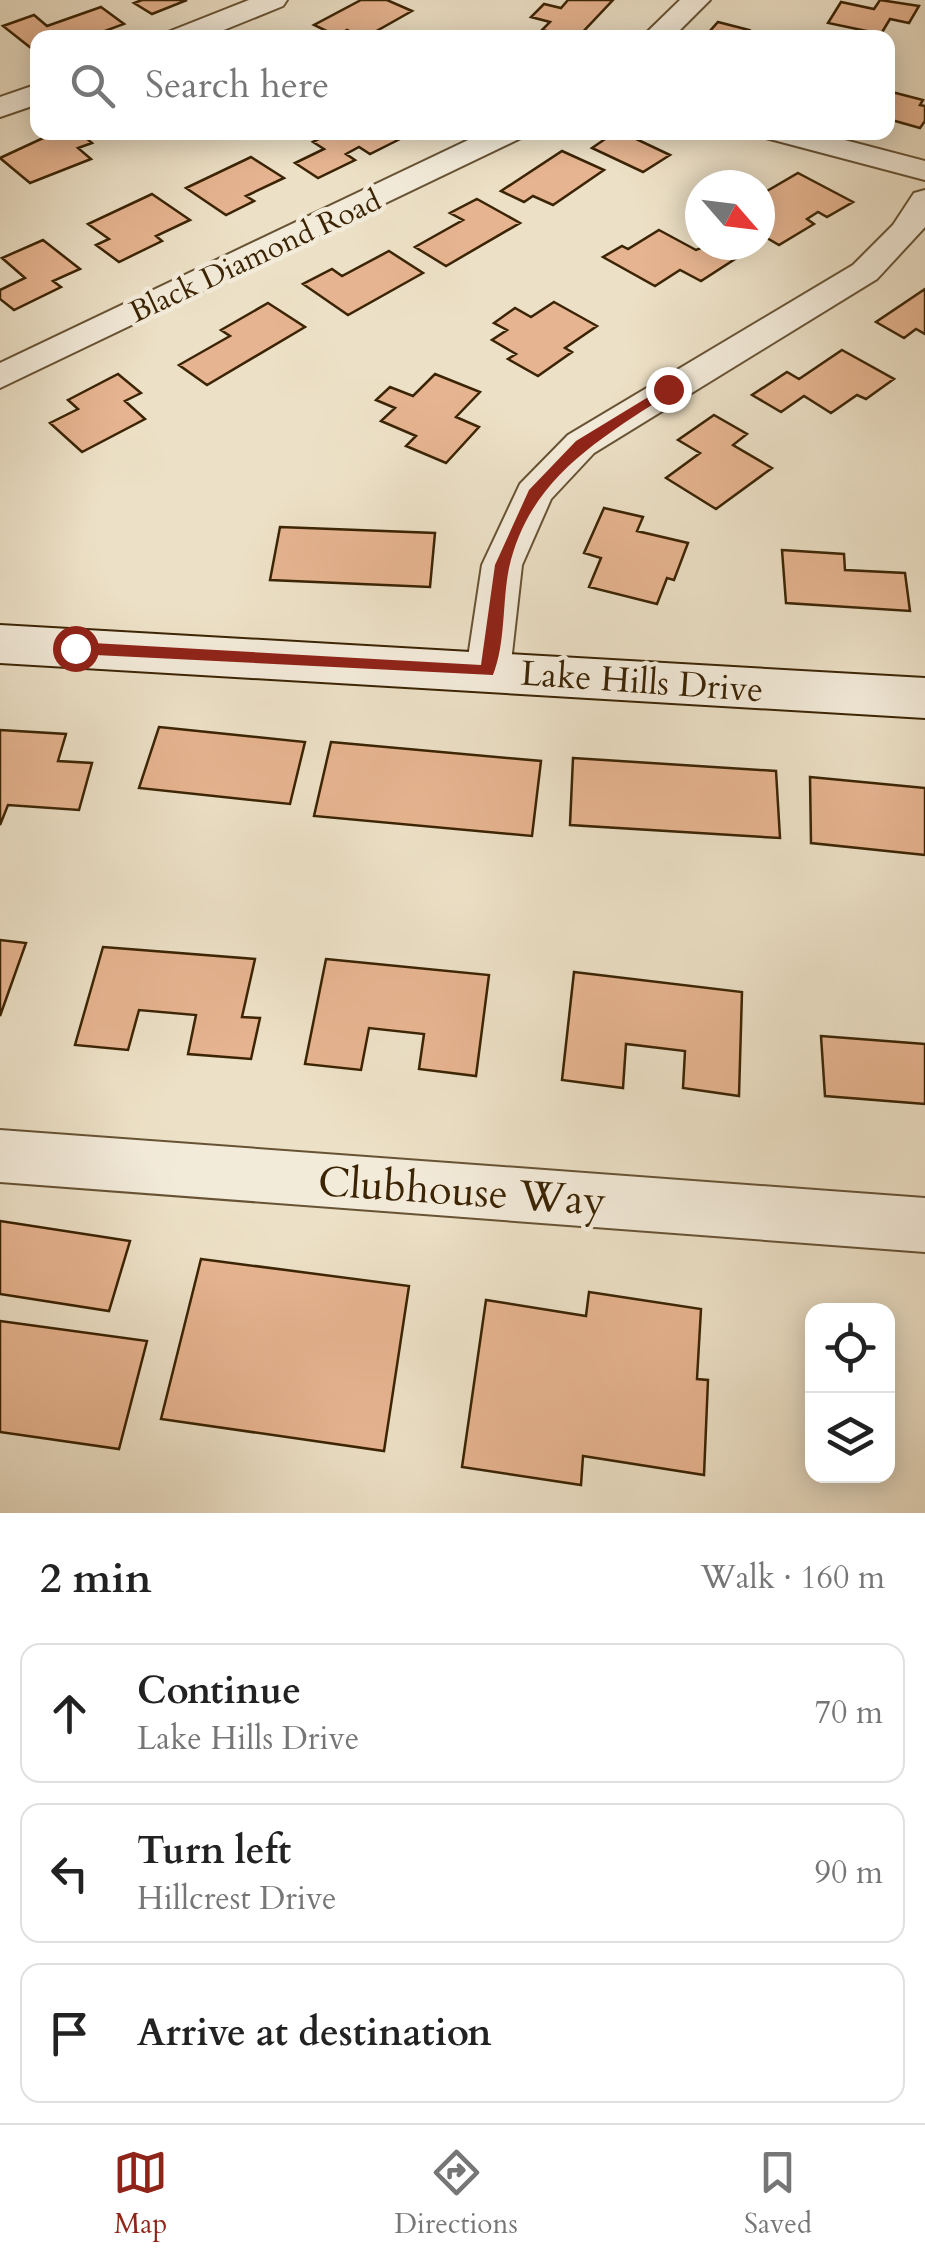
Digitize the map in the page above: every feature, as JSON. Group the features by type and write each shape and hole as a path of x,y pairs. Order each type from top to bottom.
{"street":[{"path":"198,30 273,0"},
{"path":"664,30 696,0"},
{"path":"0,108 30,96"},
{"name":"Black Diamond Road","path":"0,377 493,140"},
{"path":"808,140 925,170"},
{"path":"488,671 502,565 534,493 581,444 865,272 906,231 925,200"},
{"name":"Lake Hills Drive","path":"0,644 925,698"},
{"name":"Clubhouse Way","path":"0,1156 925,1224"}],"building":[{"path":"187,0 152,14 134,3"},
{"path":"361,0 387,0 412,11 378,30 324,30 314,25"},
{"path":"568,0 613,0 585,30 542,30 550,22 531,17 544,4 561,8"},
{"path":"880,0 919,6 909,23 890,19 883,30 828,23 841,2 874,9"},
{"path":"101,7 124,24 108,30 30,30 30,47 3,26 34,15 47,26"},
{"path":"718,22 749,30 711,30"},
{"path":"895,93 923,100 920,105 925,106 925,121 920,128 895,121"},
{"path":"39,140 92,143 78,148 91,159 30,183 0,158"},
{"path":"398,140 370,154 359,147 346,154 355,160 318,178 295,163 324,149 313,142"},
{"path":"604,140 638,140 670,155 643,172 592,148"},
{"path":"562,151 604,170 553,205 533,196 524,202 501,191"},
{"path":"251,157 284,178 246,196 254,201 226,215 186,188"},
{"path":"798,173 853,202 827,217 818,212 807,219 814,224 779,245 775,243 775,186"},
{"path":"152,194 190,220 156,236 162,241 119,262 96,245 109,239 88,224"},
{"path":"477,199 520,223 446,266 415,247 463,220 450,213"},
{"path":"659,230 685,244 685,260 733,260 701,281 680,270 655,286 603,257 622,246 628,249"},
{"path":"43,240 80,269 53,281 61,287 14,310 0,299 0,290 25,278 2,258"},
{"path":"389,251 423,273 348,315 303,284 332,269 342,276"},
{"path":"925,289 925,334 916,329 904,338 876,322"},
{"path":"554,302 597,326 565,348 572,352 538,376 508,359 516,354 492,340 507,330 494,323 515,308 531,317"},
{"path":"268,303 305,327 207,385 179,365 230,336 221,330"},
{"path":"842,350 894,379 866,399 857,395 831,413 804,396 781,412 752,395 787,372 799,379"},
{"path":"118,374 141,393 125,401 145,419 82,452 50,423 78,409 68,400"},
{"path":"435,374 480,392 456,417 479,427 446,463 406,446 416,436 381,421 395,408 376,400 390,387 413,396"},
{"path":"714,415 747,434 733,445 772,468 716,509 666,478 700,453 678,440"},
{"path":"604,508 643,517 637,531 688,543 674,580 667,578 657,604 589,587 601,558 584,553"},
{"path":"280,527 435,533 430,587 270,580"},
{"path":"782,550 844,554 845,570 905,573 910,611 786,603"},
{"path":"159,727 305,742 290,804 139,788"},
{"path":"0,730 66,734 58,761 92,763 79,810 8,805 0,825"},
{"path":"331,742 541,761 532,836 314,816"},
{"path":"573,758 776,771 780,838 570,825"},
{"path":"810,777 925,788 925,855 811,843"},
{"path":"0,940 26,943 0,1016"},
{"path":"103,947 255,959 242,1017 260,1018 251,1059 188,1054 196,1015 139,1010 128,1050 75,1045"},
{"path":"326,959 489,975 476,1076 419,1069 424,1034 369,1028 361,1070 305,1064"},
{"path":"574,972 742,992 739,1096 683,1088 685,1051 626,1044 623,1088 562,1080"},
{"path":"821,1036 925,1044 925,1104 825,1096"},
{"path":"0,1221 130,1241 109,1311 0,1294"},
{"path":"201,1259 409,1286 384,1451 161,1419"},
{"path":"589,1292 701,1309 697,1379 708,1380 704,1475 583,1456 581,1485 462,1467 486,1300 586,1316"},
{"path":"0,1321 147,1341 119,1449 0,1432"}],"route":[{"path":"75,648 488,671 502,565 534,493 581,444 668,389"}]}
